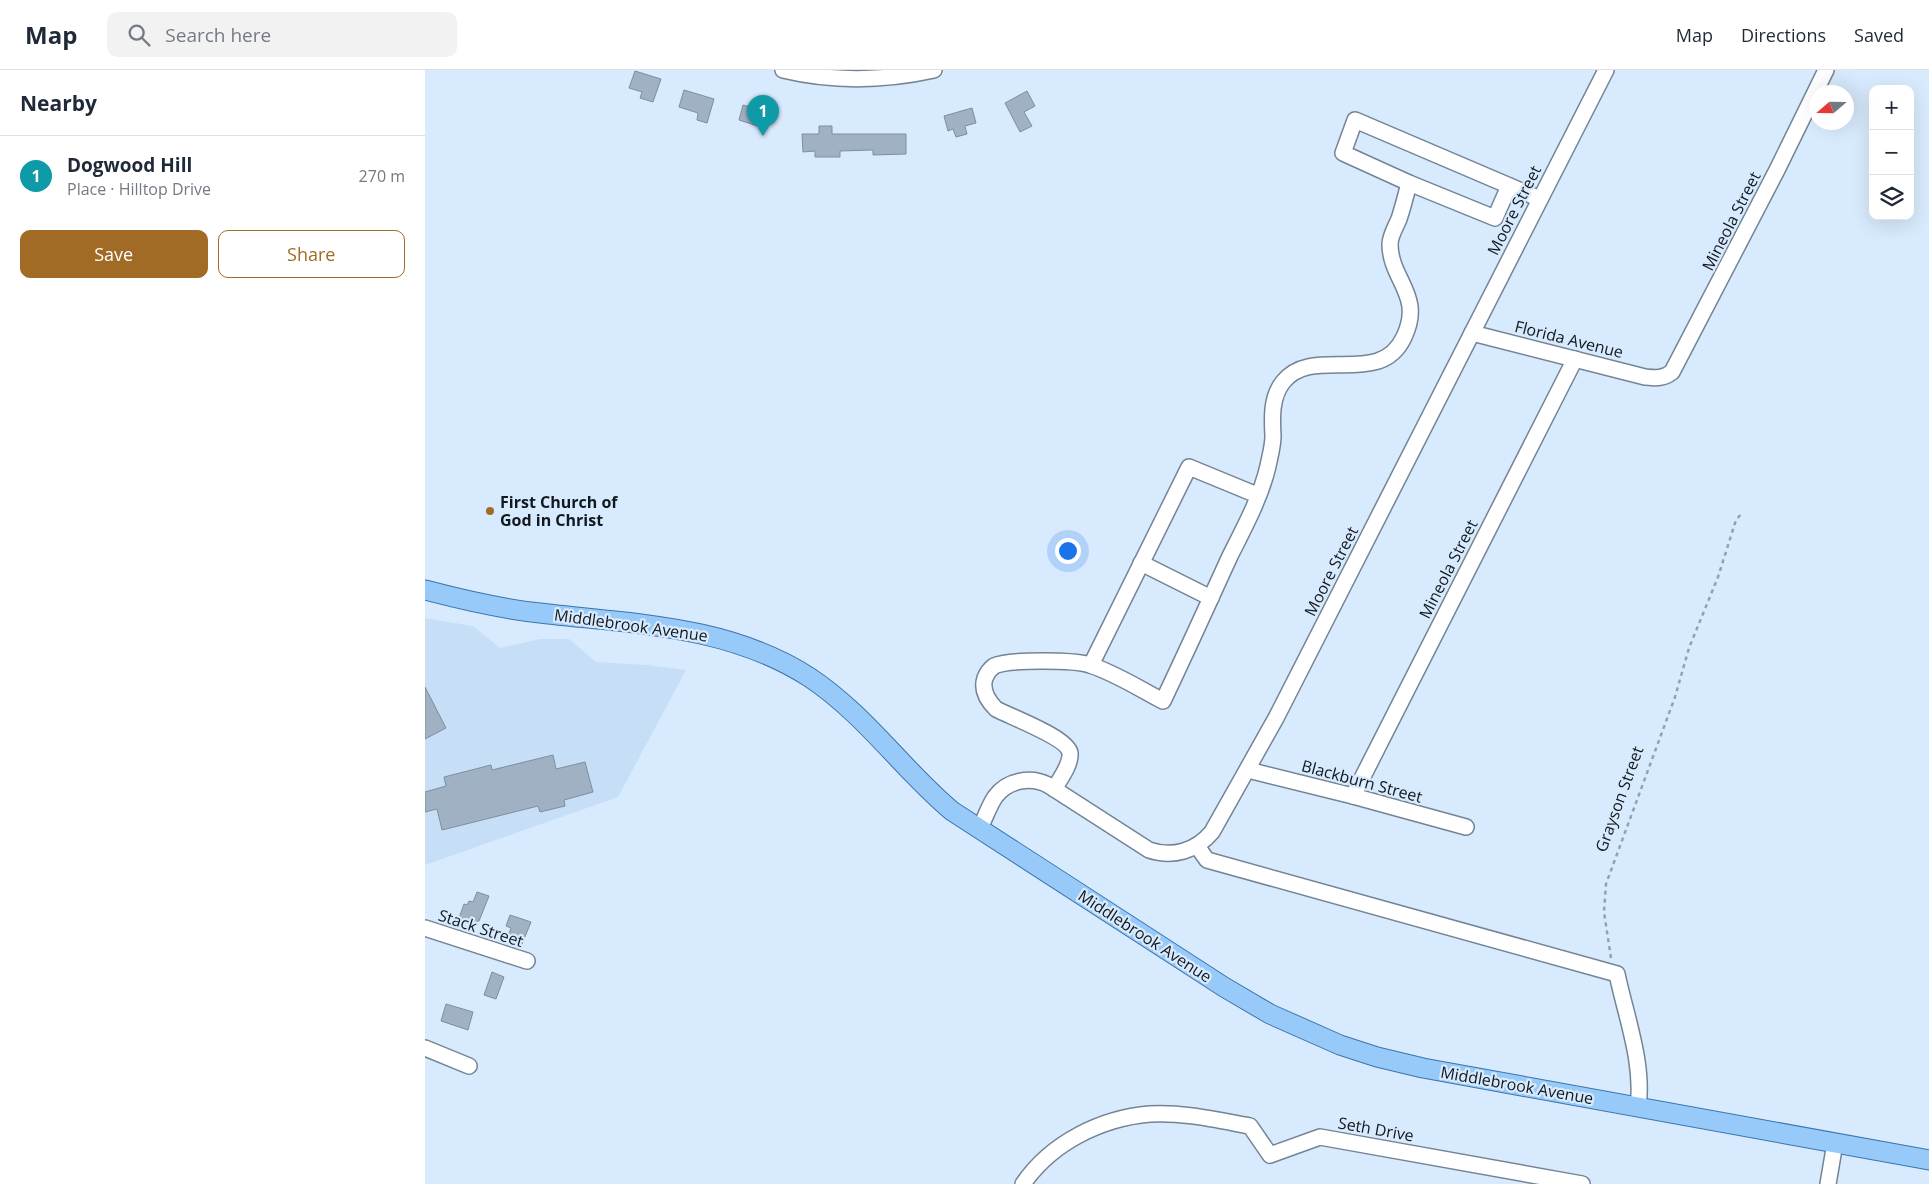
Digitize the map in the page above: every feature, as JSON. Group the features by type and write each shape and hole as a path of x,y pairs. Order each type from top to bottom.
{"main road":[{"name":"Middlebrook Avenue","path":"425,590 510,609 689,630 757,650 797,670 838,698 866,723 936,798 952,812 981,828 1047,874 1224,987 1270,1014 1359,1052 1405,1064 1929,1160"}],"street":[{"path":"783,70 808,76 849,78 897,76 934,70"},
{"name":"Moore Street","path":"981,828 995,797 1011,784 1035,780 1054,788 1149,850 1163,853 1179,853 1197,846 1212,832 1248,770 1605,70"},
{"name":"Mineola Street","path":"1657,379 1672,372 1777,170 1826,70"},
{"path":"1509,186 1495,218 1409,183 1343,153 1355,120 1509,186 1539,199"},
{"path":"1054,788 1067,766 1070,754 1068,746 1049,734 996,709 987,697 984,683 990,670 1007,663 1083,663 1091,665 1163,701 1267,472 1271,451 1273,408 1283,381 1297,371 1317,365 1341,366 1372,363 1390,354 1403,340 1410,323 1411,309 1406,291 1394,263 1389,242 1399,218 1409,183"},
{"name":"Florida Avenue","path":"1472,333 1657,379"},
{"name":"Mineola Street","path":"1353,796 1575,359"},
{"path":"1091,665 1189,467 1257,495"},
{"path":"1141,563 1211,598"},
{"name":"Blackburn Street","path":"1248,770 1466,827"},
{"path":"1197,846 1207,860 1617,974 1638,1068 1638,1107"},
{"name":"Stack Street","path":"425,928 527,961"},
{"path":"425,1048 469,1066"},
{"name":"Seth Drive","path":"1023,1184 1041,1162 1067,1141 1110,1122 1127,1117 1151,1114 1189,1116 1249,1126 1270,1155 1321,1137 1582,1184"},
{"path":"1828,1184 1835,1143"}],"path":[{"name":"Grayson Street","path":"1617,974 1610,957 1604,912 1606,884 1675,697 1694,635 1713,590 1736,520 1743,513"}],"shaded area":[{"path":"425,618 473,626 500,648 540,639 569,639 596,662 647,665 686,670 618,797 425,865"}],"building":[{"path":"635,71 661,79 653,102 640,98 642,92 629,88"},
{"path":"684,90 714,99 707,123 697,120 698,113 679,107"},
{"path":"1027,91 1035,106 1024,112 1032,126 1020,132 1005,103"},
{"path":"743,105 772,113 767,129 739,120"},
{"path":"972,108 976,123 965,126 967,134 956,137 953,129 948,131 944,116"},
{"path":"819,126 832,126 832,134 906,134 906,154 873,155 873,150 840,151 840,157 815,157 815,151 803,152 802,134 819,134"},
{"path":"425,687 446,728 425,739"},
{"path":"553,755 556,769 585,762 593,792 564,800 565,806 540,812 538,806 442,830 437,809 425,812 425,792 446,786 444,777 491,765 492,770"},
{"path":"477,892 489,896 476,925 459,918 464,904 467,905 469,901 473,902"},
{"path":"510,915 531,922 522,944 518,943 517,946 506,942 511,928 506,926"},
{"path":"492,972 504,977 496,999 484,995"},
{"path":"446,1004 473,1012 468,1030 441,1021"}],"place":[{"name":"Dogwood Hill","path":"763,136"},
{"name":"First Church of God in Christ","path":"490,511"}]}
